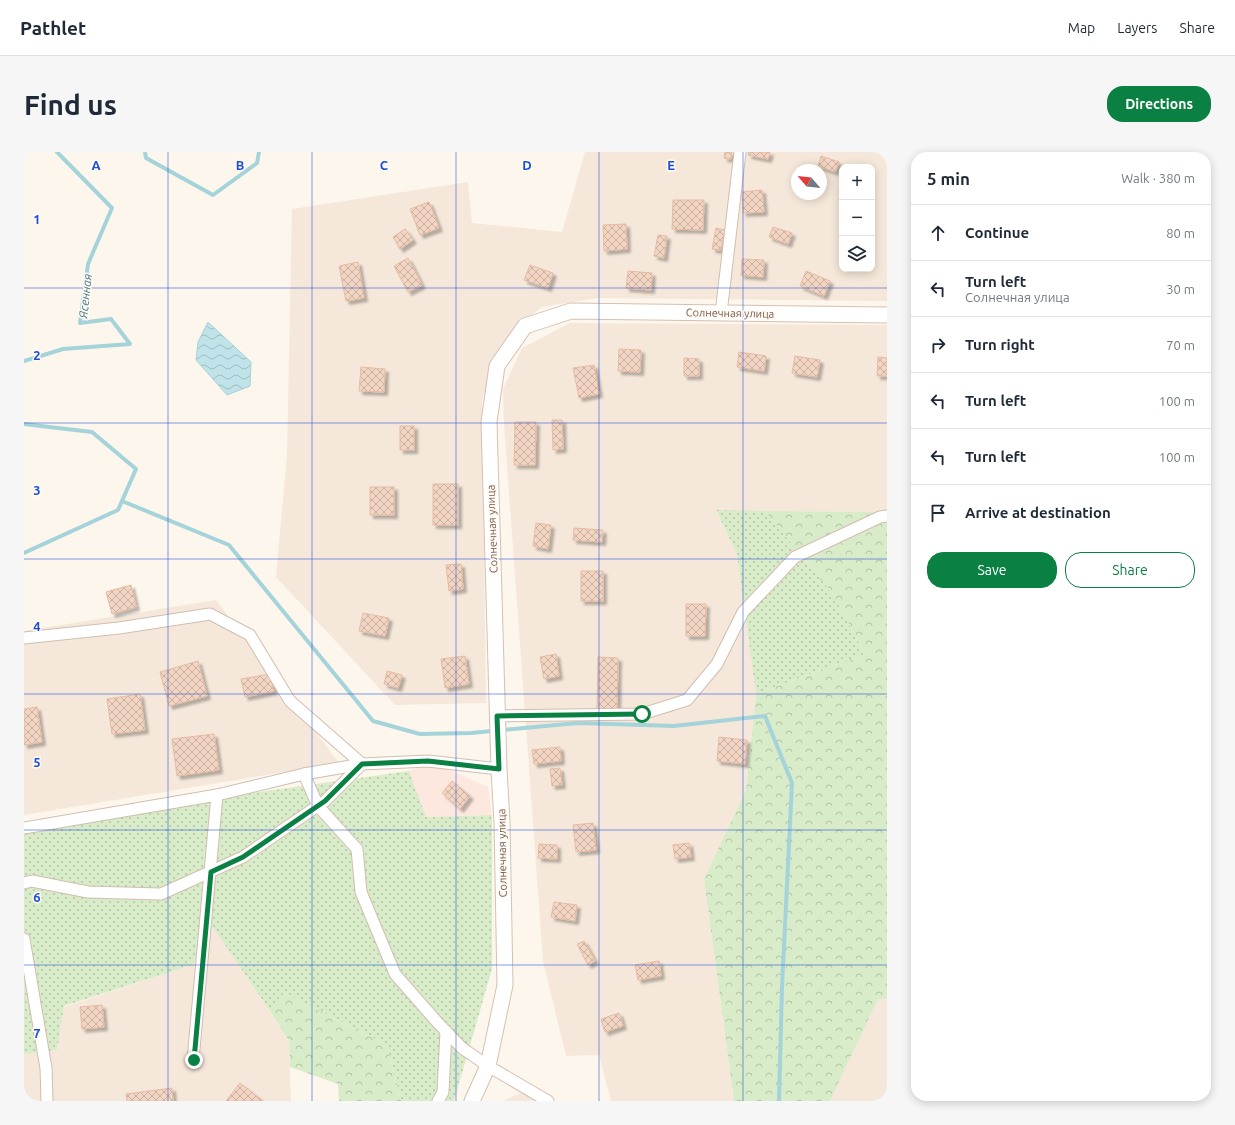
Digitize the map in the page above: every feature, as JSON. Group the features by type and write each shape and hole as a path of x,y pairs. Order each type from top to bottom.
{"street":[{"path":"721,313 740,152"},
{"name":"Солнечная улица","path":"472,1101 488,1066 505,984 502,822 497,716 489,422 497,366 525,326 571,311 887,315"},
{"path":"497,716 642,714 687,700 717,664 743,612 795,557 880,517 887,516"},
{"path":"24,638 119,628 210,614 250,635 290,701 362,764"},
{"path":"24,828 217,795 304,774 362,764 428,761 499,769"},
{"path":"24,883 32,881 88,892 161,894 243,857 325,801 362,764"},
{"path":"304,774 318,806 357,849 361,892 395,974 462,1048 488,1066 548,1101"},
{"path":"194,1060 217,795"},
{"path":"24,939 46,1068 47,1101"},
{"path":"438,1101 443,1092 446,1031"}],"shaded area":[{"path":"585,152 887,152 887,301 598,298 542,307 518,325 497,358 482,400 486,703 395,705 276,577 287,455 292,209 468,182 472,223 562,232"},
{"path":"570,323 887,325 887,512 716,511 737,554 756,694 746,790 704,879 734,1101 611,1101 599,1055 566,1056 543,961 504,424 503,389 522,348"},
{"path":"216,600 339,763 24,815 24,631"},
{"path":"432,762 488,787 492,815 425,817 409,771"},
{"path":"213,926 289,1041 291,1101 24,1101 24,1054 57,1050 64,1007 192,965"},
{"path":"878,998 887,998 887,1101 830,1101"},
{"path":"522,1092 535,1101 503,1101"}],"green space":[{"path":"716,510 765,511 833,594 865,654 756,694 737,554"},
{"path":"765,511 887,512 887,998 878,999 830,1101 734,1101 704,879 746,790 756,694 865,654 833,594"},
{"path":"409,771 426,817 492,815 492,969 454,1101 401,1101 387,1045 285,993 269,1010 213,927 192,965 64,1006 57,1050 24,1054 24,829 231,796"},
{"path":"285,993 387,1045 401,1101 339,1101 338,1084 290,1067 289,1041 269,1010"}],"water":[{"path":"208,322 251,362 250,386 227,395 196,360 198,342"}],"building":[{"path":"725,152 732,152 731,159 724,158"},
{"path":"749,152 770,152 768,159 748,155"},
{"path":"821,156 839,162 835,172 827,169 827,164 819,164"},
{"path":"762,190 764,212 743,213 742,192"},
{"path":"673,200 704,200 703,230 672,229"},
{"path":"429,202 439,228 420,235 410,209"},
{"path":"626,224 627,249 604,251 603,225"},
{"path":"773,227 792,233 788,244 769,237"},
{"path":"716,228 725,230 721,250 712,249"},
{"path":"405,229 413,240 400,249 393,237"},
{"path":"658,235 667,236 664,258 654,256"},
{"path":"408,258 422,285 408,292 394,266"},
{"path":"742,259 764,260 763,277 741,275"},
{"path":"358,262 364,298 346,301 339,266"},
{"path":"530,265 553,273 548,288 524,280"},
{"path":"628,271 652,273 651,290 626,288"},
{"path":"806,271 830,281 824,296 800,286"},
{"path":"619,349 641,350 640,372 618,371"},
{"path":"739,352 766,356 764,371 737,367"},
{"path":"795,356 820,360 817,377 792,373"},
{"path":"878,357 887,358 887,376 877,376"},
{"path":"684,358 699,359 699,376 684,376"},
{"path":"594,365 599,394 579,398 573,368"},
{"path":"361,367 385,369 384,392 359,391"},
{"path":"552,420 562,420 563,449 553,450"},
{"path":"515,422 536,422 535,465 514,465"},
{"path":"400,426 414,426 414,450 400,450"},
{"path":"433,484 458,484 458,525 433,525"},
{"path":"370,487 394,487 394,515 370,515"},
{"path":"536,523 551,525 548,549 533,546"},
{"path":"574,528 603,530 602,542 573,540"},
{"path":"461,564 463,589 449,591 446,565"},
{"path":"581,571 603,571 603,601 581,601"},
{"path":"131,585 136,607 112,614 106,592"},
{"path":"686,604 706,604 705,636 686,636"},
{"path":"363,613 389,618 385,636 359,631"},
{"path":"556,654 559,676 544,679 540,657"},
{"path":"465,656 469,684 445,688 441,659"},
{"path":"598,657 618,658 617,710 597,709"},
{"path":"198,661 207,696 169,706 160,672"},
{"path":"387,671 402,675 398,688 384,684"},
{"path":"270,674 274,691 245,697 241,679"},
{"path":"140,694 145,730 112,734 107,699"},
{"path":"37,707 42,742 24,745 24,709"},
{"path":"214,734 219,770 177,776 172,739"},
{"path":"719,737 747,740 745,764 717,761"},
{"path":"560,747 561,761 534,764 532,750"},
{"path":"560,768 562,785 552,786 550,769"},
{"path":"452,781 470,796 460,809 442,793"},
{"path":"593,823 596,850 576,852 573,825"},
{"path":"689,843 691,857 675,859 673,845"},
{"path":"539,844 557,845 557,859 538,858"},
{"path":"554,902 577,905 575,921 551,917"},
{"path":"584,941 595,961 588,965 577,944"},
{"path":"659,961 661,976 638,980 635,965"},
{"path":"102,1005 104,1027 82,1029 80,1007"},
{"path":"619,1013 623,1026 605,1032 601,1019"},
{"path":"240,1083 263,1101 226,1101"},
{"path":"172,1088 173,1101 127,1101 126,1094"}],"waterway":[{"name":"Ясенная","path":"24,361 63,349 130,344 111,319 80,323 88,264 112,208 57,152"},
{"name":"Ясенная","path":"145,152 146,158 213,195 257,163 259,152"},
{"name":"Ясенная","path":"24,424 92,432 136,469 118,510 24,553"},
{"path":"122,501 229,545 373,721 420,734 471,733 578,723 674,726 765,716 792,783 782,987 779,1101"}],"route":[{"path":"194,1060 211,872 243,857 325,801 362,764 428,761 499,769 497,716 642,714"}]}
